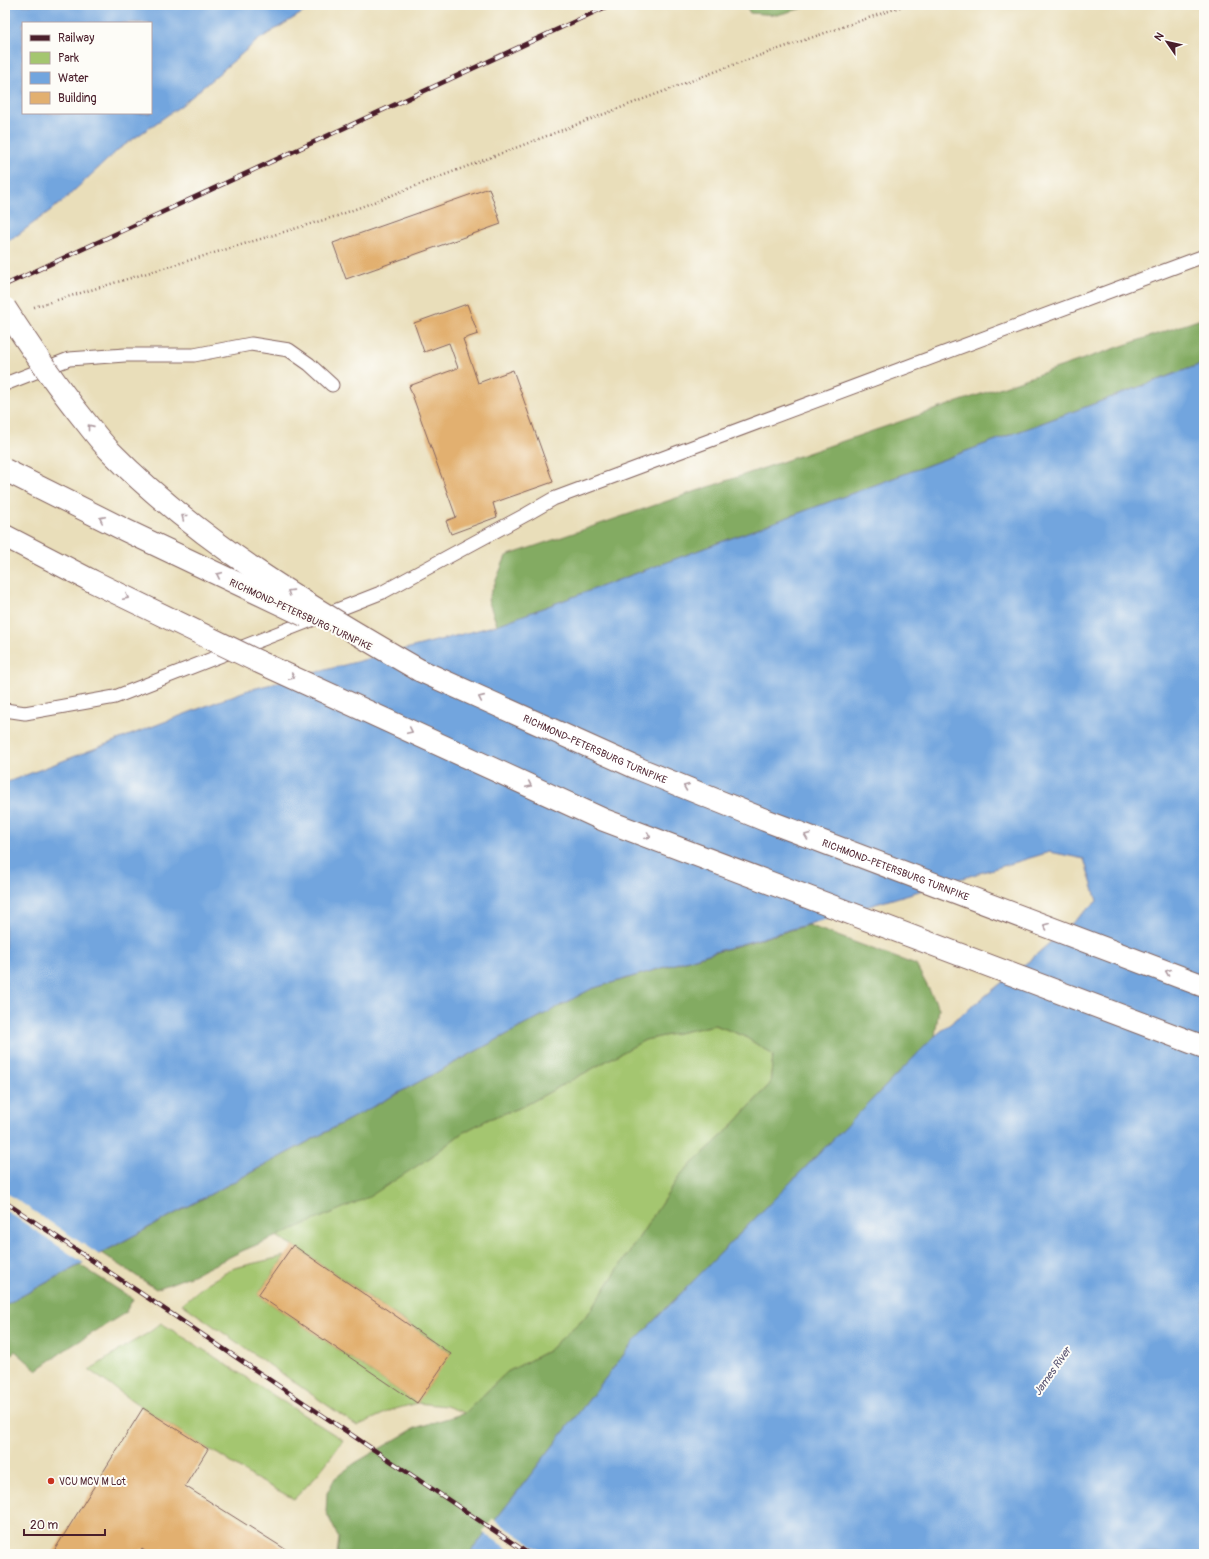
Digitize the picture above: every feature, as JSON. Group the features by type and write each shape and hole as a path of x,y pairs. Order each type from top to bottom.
{"highway":[{"path":"5,308 26,341 69,401 109,450 147,487 257,572 338,623 419,670"},
{"name":"RICHMOND-PETERSBURG TURNPIKE","path":"5,470 127,531 419,670 630,764 765,820 1204,986"},
{"path":"5,536 90,580 257,661 604,820 1204,1047"},
{"path":"5,545 90,580"}],"lane":[{"path":"5,710 25,713 115,697 383,592 553,499 1204,256"},
{"path":"5,384 69,359 125,355 194,355 251,344 289,350 309,364 332,385"}],"path":[{"path":"34,307 337,216 738,63 906,5"}],"green space":[{"path":"745,5 814,5 777,15 750,13"},
{"path":"1204,318 1204,363 497,625 488,600 506,556"},
{"path":"808,925 916,965 939,1008 935,1036 636,1339 469,1554 337,1554 339,1538 326,1512 327,1493 335,1478 355,1463 415,1428 465,1413 507,1372 548,1351 588,1314 681,1174 730,1128 770,1084 773,1055 744,1036 715,1025 645,1040 524,1106 489,1119 462,1133 431,1157 369,1197 242,1251 193,1275 156,1289 102,1253 591,989"},
{"path":"715,1025 744,1036 773,1055 770,1084 730,1128 681,1174 588,1314 548,1351 507,1372 465,1413 446,1406 417,1403 451,1353 293,1245 276,1236 319,1218 406,1172 431,1157 462,1133 489,1119 524,1106 645,1040"},
{"path":"285,1256 258,1295 417,1403 392,1410 357,1426 182,1304 206,1284 234,1268"},
{"path":"80,1265 133,1299 125,1313 65,1350 37,1370 15,1351 5,1360 5,1305"},
{"path":"161,1323 343,1440 320,1471 294,1499 251,1476 208,1449 143,1408 89,1370"}],"water":[{"path":"5,5 315,5 258,40 182,105 119,149 63,201 5,243"},
{"name":"James River","path":"1204,363 1204,1554 469,1554 636,1339 935,1036 1029,961 1097,901 1084,859 1050,852 591,989 5,1305 5,783 245,691 497,625"}],"pier":[{"path":"5,1192 101,1256 85,1264 5,1210"},
{"path":"493,1519 546,1554 515,1554 483,1532"}],"building":[{"path":"489,188 501,224 346,279 333,243"},
{"path":"467,304 478,334 463,339 478,383 513,370 553,482 493,503 497,517 451,534 446,521 456,517 409,386 458,368 449,343 424,352 414,323"},
{"path":"293,1245 451,1354 417,1403 258,1295"},
{"path":"143,1408 208,1449 185,1486 293,1554 149,1554 142,1549 139,1554 52,1554"}],"railway":[{"path":"5,285 610,5"},
{"path":"5,1202 529,1554"}],"place":[{"name":"VCU MCV M Lot","path":"51,1481"}]}
